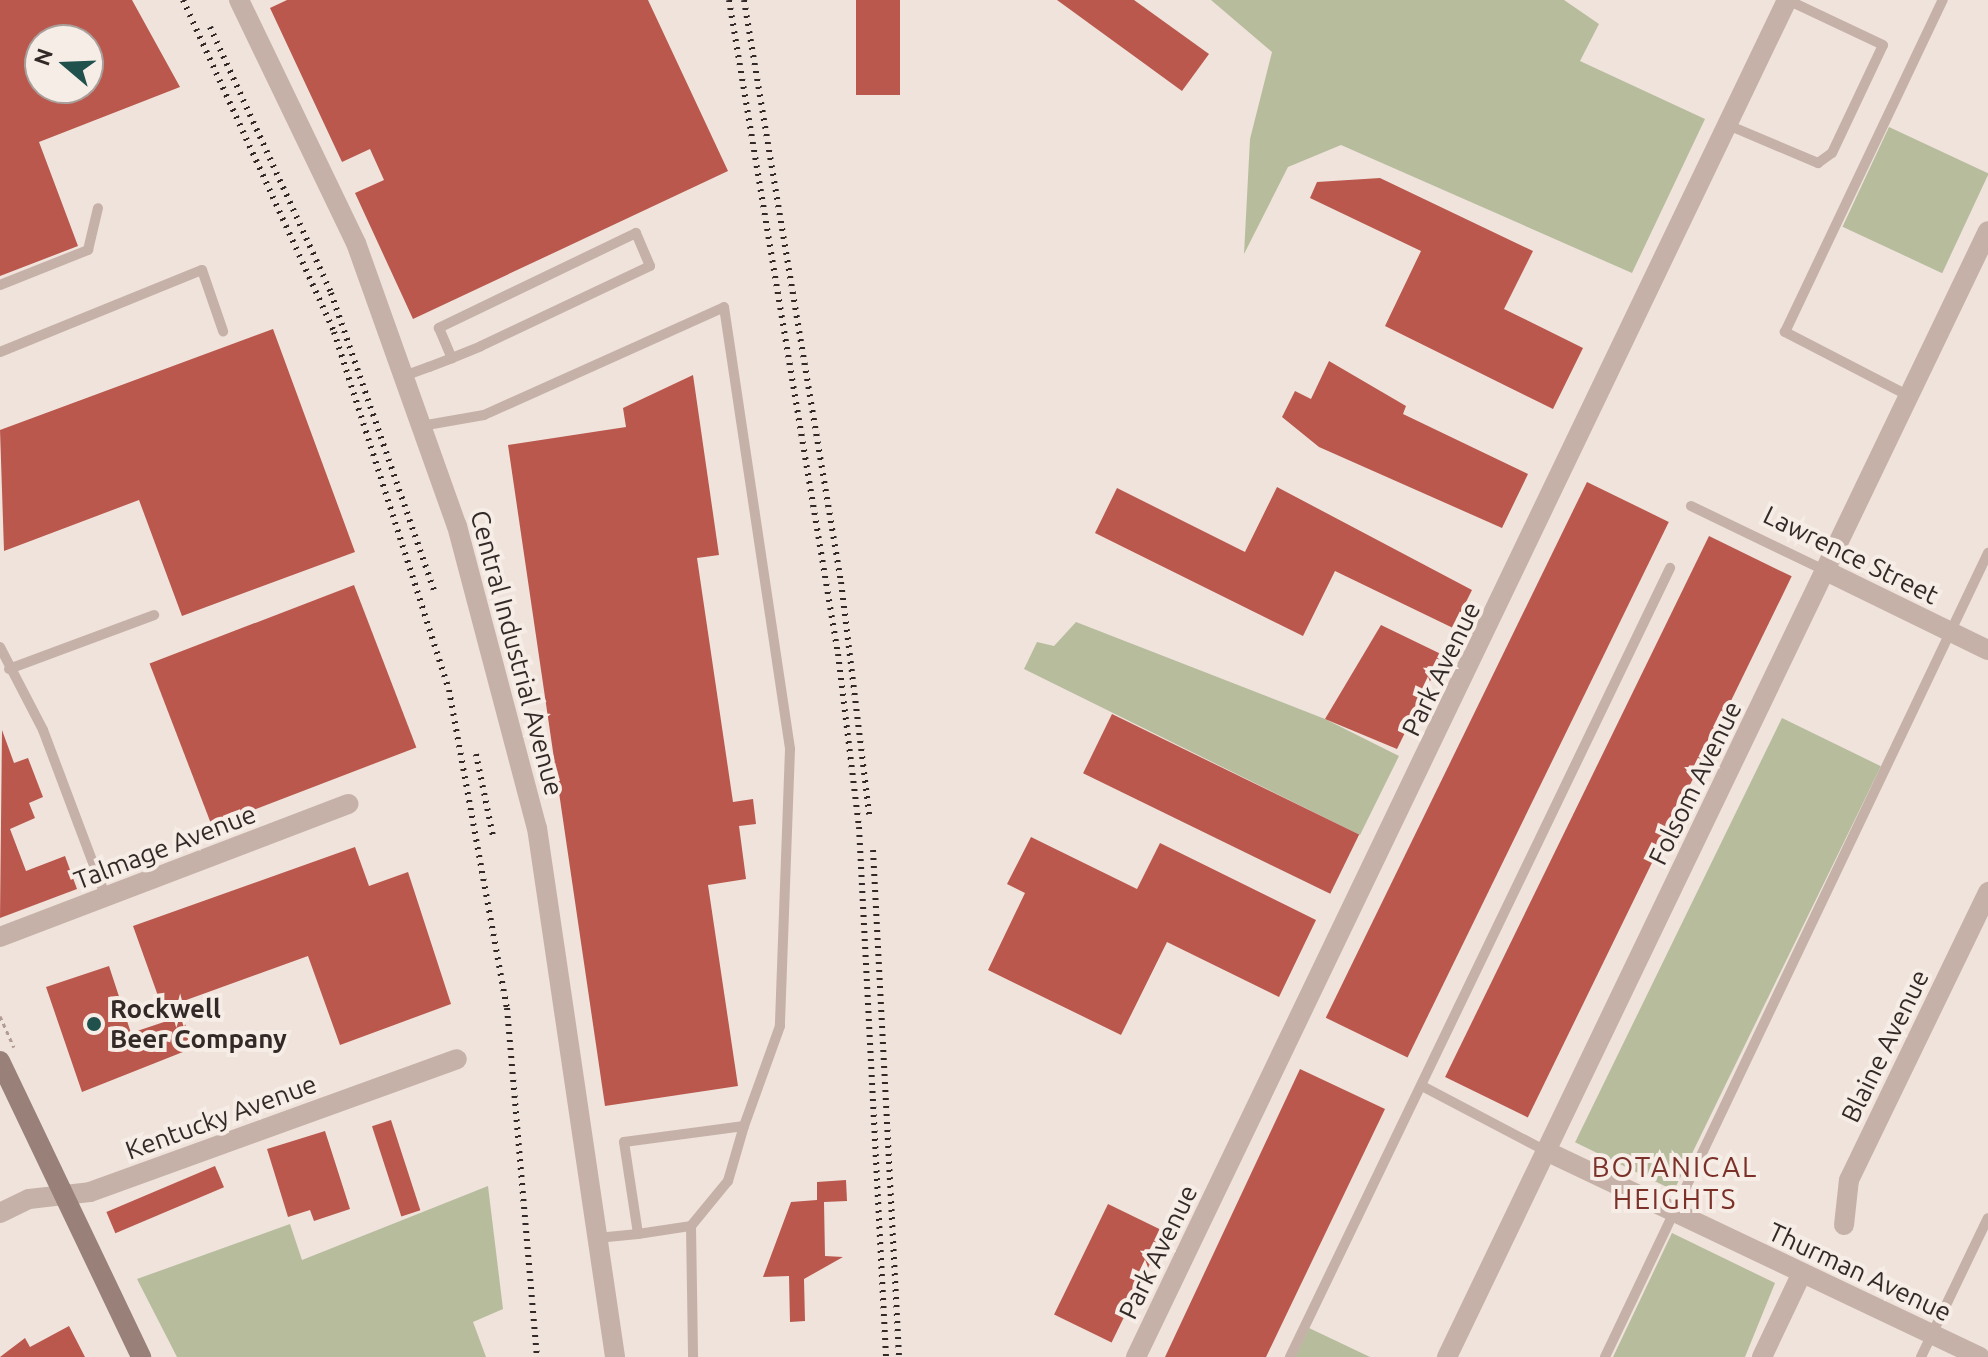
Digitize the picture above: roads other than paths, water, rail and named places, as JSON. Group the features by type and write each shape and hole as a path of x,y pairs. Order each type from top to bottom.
{"main road":[{"path":"0,1061 59,1193 141,1357"}],"street":[{"name":"Central Industrial Avenue","path":"239,0 356,243 457,526 537,828 615,1357"},
{"name":"Park Avenue","path":"1136,1357 1787,0"},
{"name":"Folsom Avenue","path":"1447,1357 1988,231"},
{"name":"Lawrence Street","path":"1826,571 1988,650"},
{"name":"Talmage Avenue","path":"0,937 348,804"},
{"name":"Blaine Avenue","path":"1844,1225 1849,1180 1988,892"},
{"name":"Kentucky Avenue","path":"0,1213 59,1193 90,1192 457,1059"},
{"name":"Thurman Avenue","path":"1546,1151 1801,1275 1980,1357"},
{"path":"1762,1357 1801,1275"}],"lane":[{"path":"1728,125 1810,164 1832,153 1883,45 1787,0"},
{"path":"1909,396 1785,332 1943,0"},
{"path":"0,285 88,250 98,208"},
{"path":"404,376 452,358 650,266 636,233 439,328 452,358"},
{"path":"0,352 202,270 223,331"},
{"path":"421,426 484,415 724,307 790,749 780,1026 728,1181 691,1226 693,1357"},
{"name":"Lawrence Street","path":"1691,506 1826,571"},
{"path":"1605,1357 1988,553"},
{"path":"1290,1357 1424,1087 1670,568"},
{"path":"9,669 154,615"},
{"path":"0,647 43,730 106,898"},
{"path":"1424,1087 1546,1151"},
{"path":"638,1234 624,1142 744,1126"},
{"path":"1921,1357 1988,1218"},
{"path":"597,1238 691,1226"}],"railway":[{"path":"183,0 334,332 449,690 507,1008 537,1357"},
{"path":"729,0 838,654 859,827 886,1357"},
{"path":"744,0 841,582 869,814"},
{"path":"210,27 331,293 434,591"},
{"path":"476,754 493,836"},
{"path":"873,850 899,1357"}],"place":[{"name":"Rockwell Beer Company","path":"94,1024"}],"district":[{"name":"BOTANICAL HEIGHTS","path":"1675,1183"}]}
